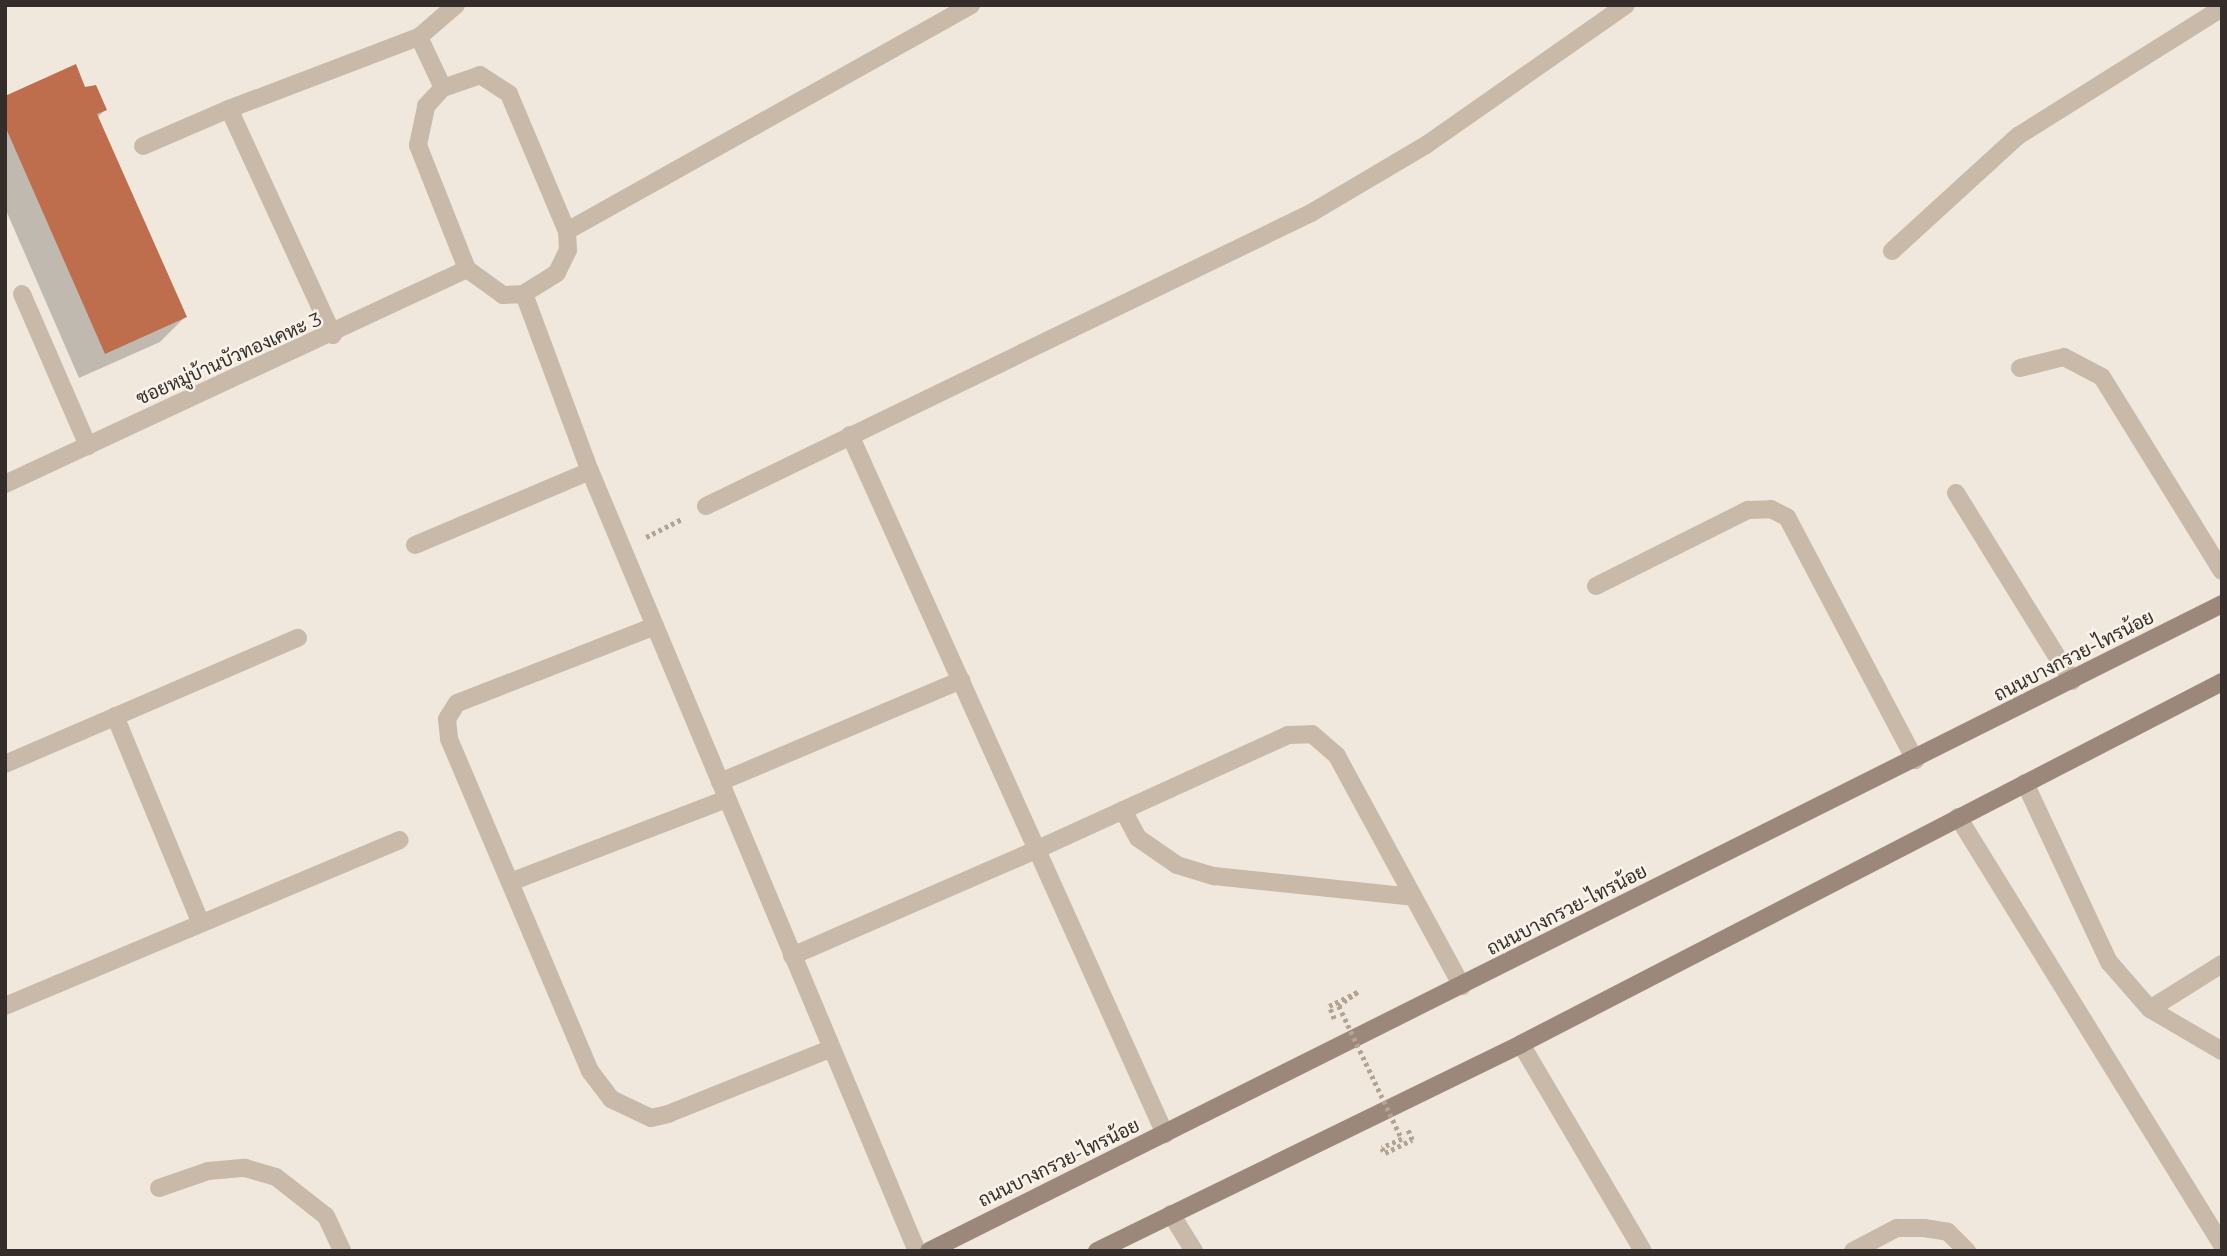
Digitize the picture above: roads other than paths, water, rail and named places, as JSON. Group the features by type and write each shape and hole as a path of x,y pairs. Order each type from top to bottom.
{"main road":[{"name":"ถนนบางกรวย-ไทรน้อย","path":"929,1251 1915,760 2222,604"},
{"path":"1097,1251 1521,1044 2222,682"}],"street":[{"path":"144,146 229,109 419,37 456,5"},
{"path":"567,231 971,5"},
{"path":"706,506 1311,213 1426,145 1626,5"},
{"path":"1892,251 2018,136 2222,8"},
{"path":"419,37 443,88"},
{"path":"480,75 509,94 567,231 568,250 557,273 524,294 503,295 467,269 418,145 426,106 443,88 480,75"},
{"path":"229,109 332,335"},
{"name":"ซอยหมู่บ้านบัวทองเคหะ 3","path":"5,484 332,335 467,269"},
{"path":"22,294 88,446"},
{"path":"524,294 590,471 830,1049 917,1251"},
{"path":"2020,368 2064,357 2102,377 2222,571"},
{"path":"850,435 1165,1134"},
{"path":"415,545 590,471"},
{"path":"1956,493 2071,681"},
{"path":"1597,586 1748,510 1771,509 1787,517 1915,760"},
{"path":"655,626 478,691 457,703 447,719 449,738 513,881 590,1071 611,1099 627,1109 651,1118 668,1114 830,1049"},
{"path":"5,764 298,638"},
{"path":"720,782 961,680"},
{"path":"115,716 199,919"},
{"path":"792,956 1038,849 1287,735 1312,734 1337,757 1462,986"},
{"path":"2025,783 2109,962 2150,1009 2222,1051"},
{"path":"513,881 727,799"},
{"path":"1123,810 1139,838 1177,865 1214,876 1413,897"},
{"path":"1958,817 2222,1245"},
{"path":"5,1006 199,919 398,840"},
{"path":"2150,1009 2222,964"},
{"path":"1521,1044 1643,1251"},
{"path":"159,1188 208,1171 245,1168 276,1177 326,1216 342,1251"},
{"path":"1171,1214 1194,1251"},
{"path":"1853,1251 1897,1228 1924,1228 1948,1232 1967,1251"}]}
